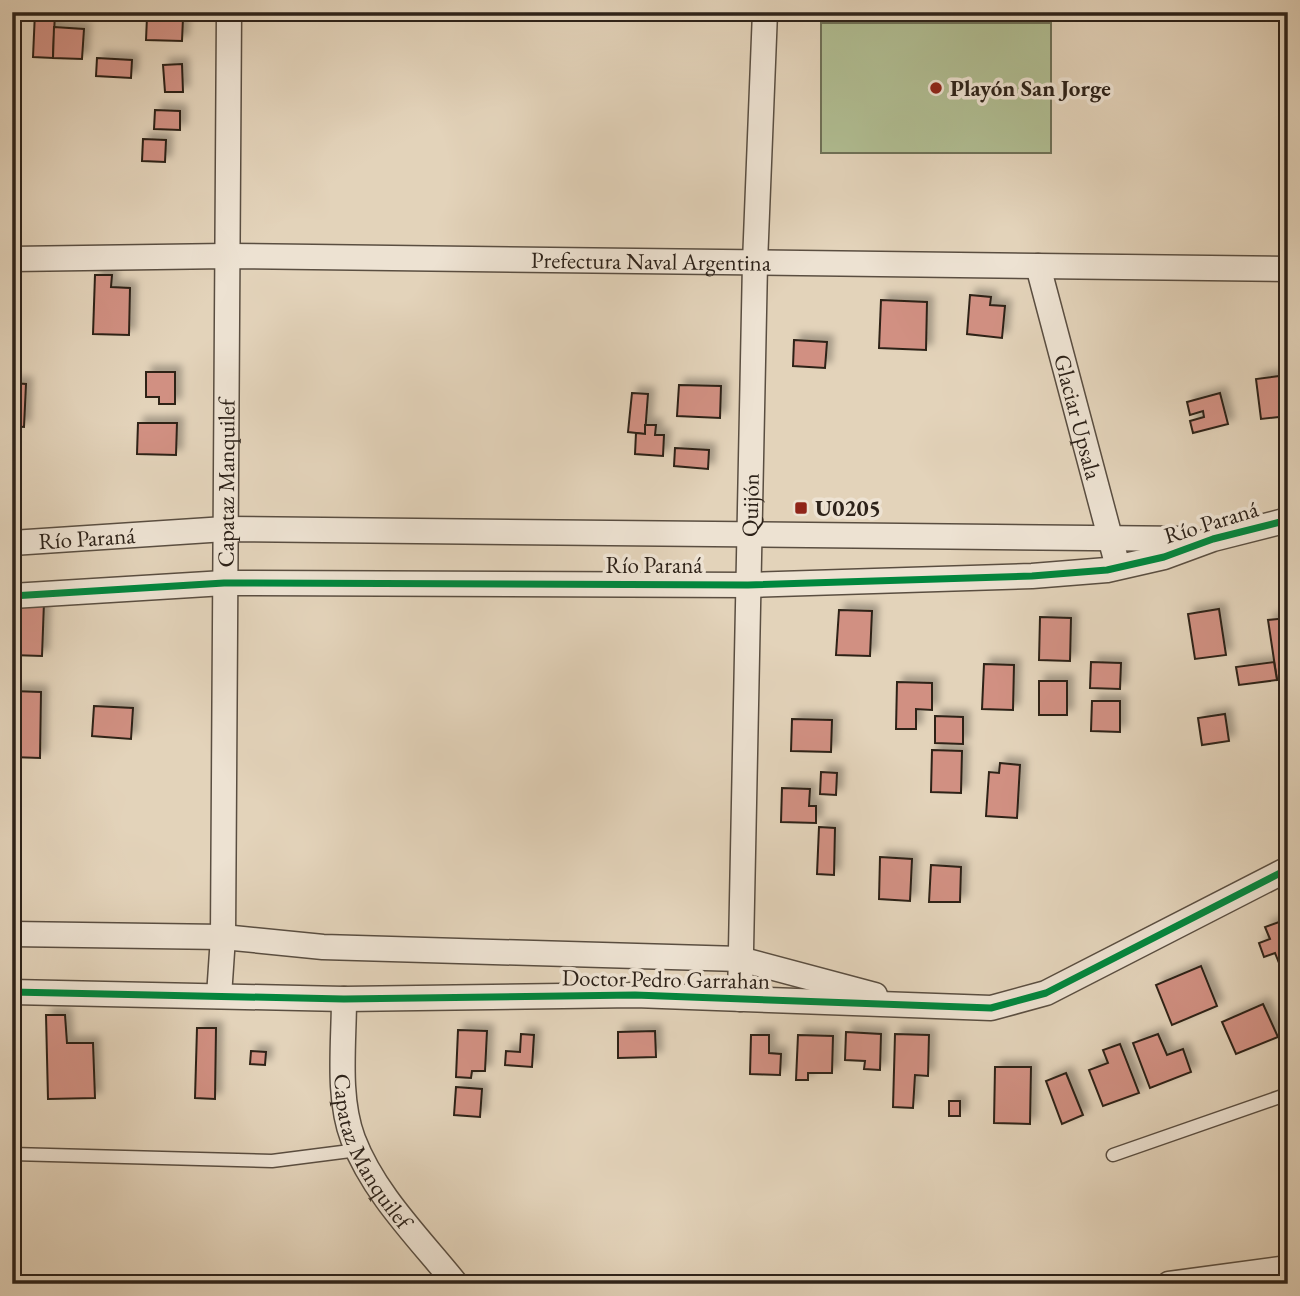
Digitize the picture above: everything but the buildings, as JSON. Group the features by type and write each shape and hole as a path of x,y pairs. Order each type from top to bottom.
{"street":[{"name":"Capataz Manquilef","path":"219,996 223,937 229,12"},
{"name":"Quijón","path":"740,999 755,263 765,12"},
{"name":"Prefectura Naval Argentina","path":"12,259 227,257 1288,269"},
{"name":"Glaciar Upsala","path":"1038,266 1114,541 1116,567"},
{"name":"Río Paraná","path":"12,596 224,583 748,585 1032,576 1116,567 1164,557 1213,539 1288,520"},
{"name":"Río Paraná","path":"12,543 225,529 1114,541 1213,539"},
{"name":"Doctor Pedro Garrahan","path":"12,992 344,999 635,995 991,1008 1046,993 1288,869"},
{"name":"Doctor Pedro Garrahan","path":"12,934 223,937 323,947 740,960 923,1007"},
{"name":"Capataz Manquilef","path":"344,999 345,1098 352,1137 372,1179 456,1284"},
{"path":"1169,1284 1288,1268"}],"lane":[{"path":"1113,1156 1288,1094"},
{"path":"12,1154 272,1161 358,1150"}],"green space":[{"name":"Playón San Jorge","path":"821,23 1051,23 1051,153 821,153"}],"cycle path":[{"path":"12,596 224,583 748,585 1032,576 1107,570 1164,557 1213,539 1288,520"},
{"path":"12,992 344,999 635,995 991,1008 1046,993 1288,869"}],"place":[{"name":"Playón San Jorge","path":"936,88"},
{"name":"U0205","path":"801,508"}]}
